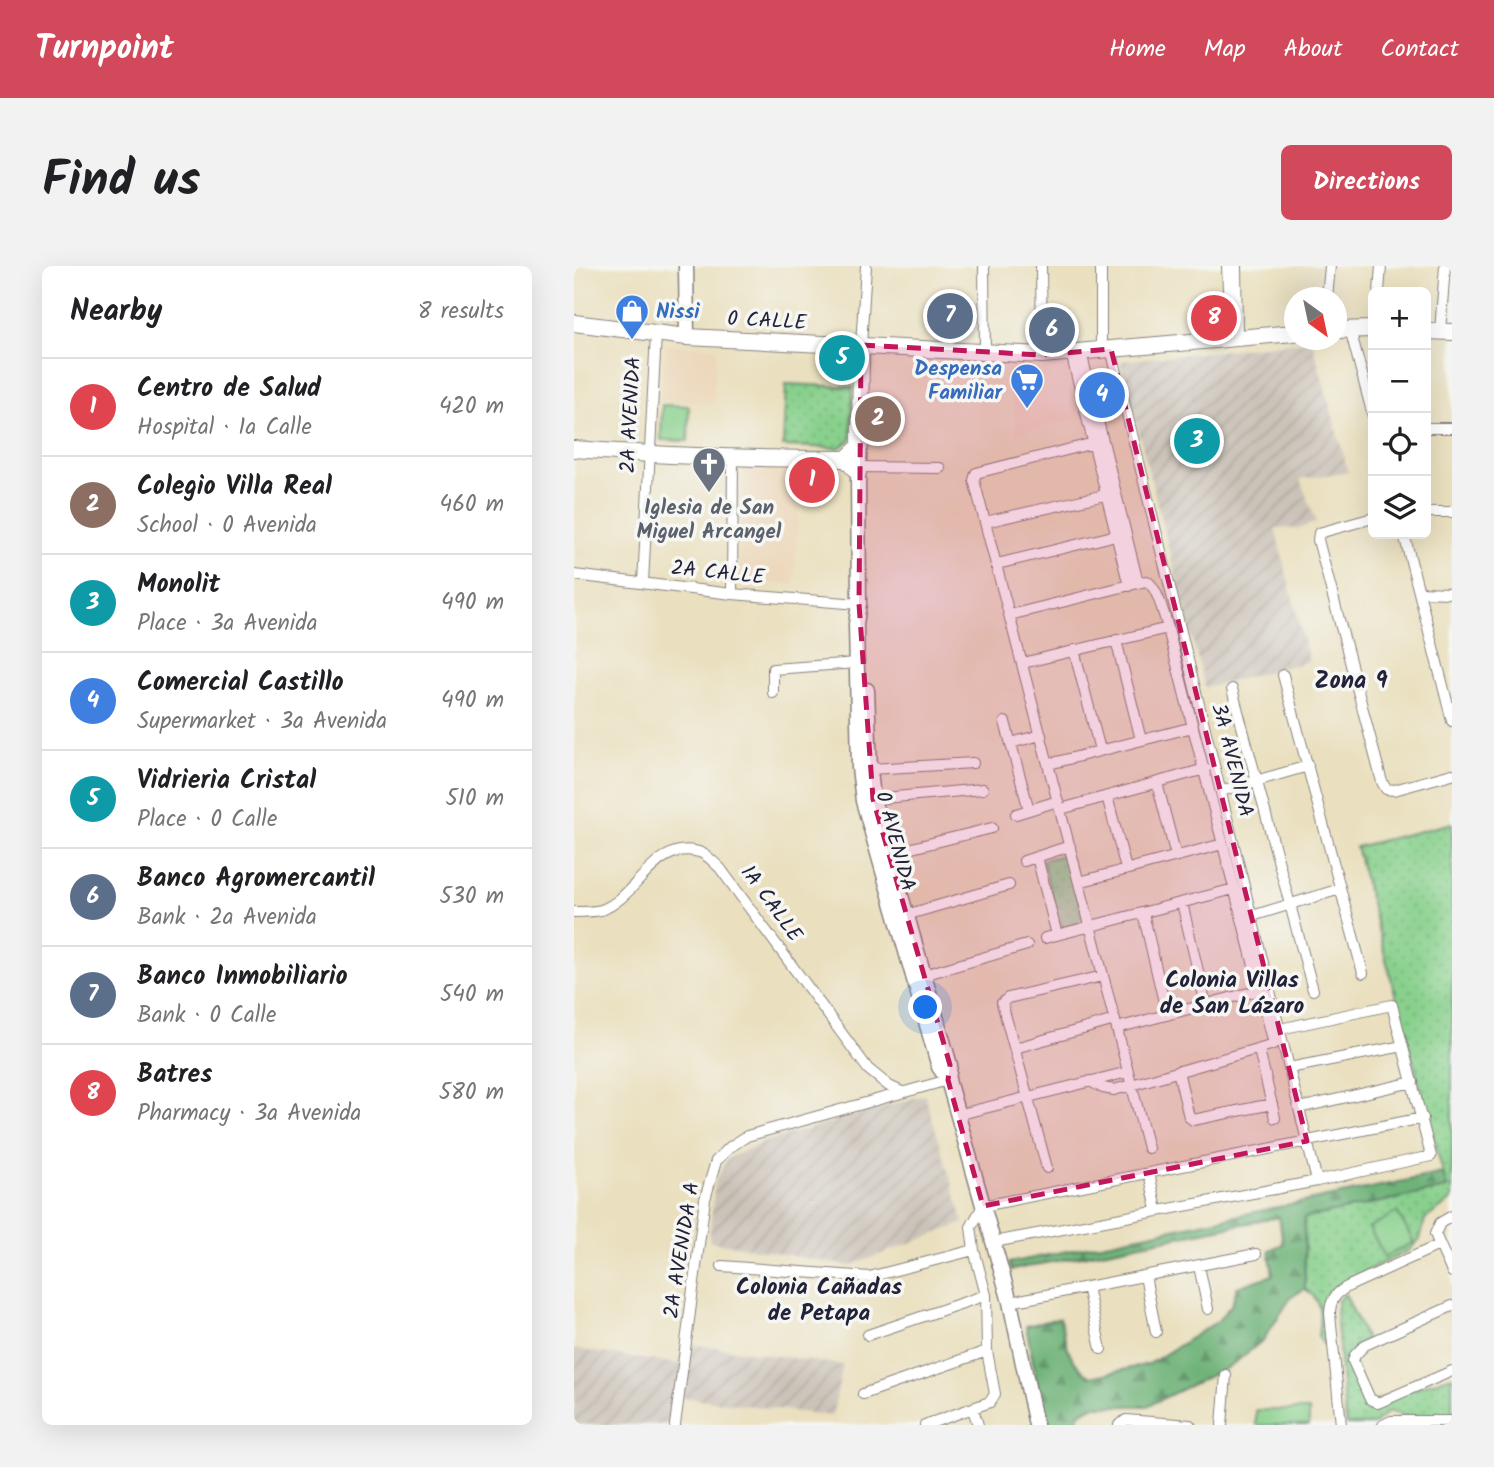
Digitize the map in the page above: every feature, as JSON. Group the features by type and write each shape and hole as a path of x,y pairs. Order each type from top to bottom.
{"main road":[{"path":"686,266 687,337"},
{"name":"0 CALLE","path":"574,324 687,337 1042,355 1284,333"},
{"path":"1347,329 1368,329"},
{"path":"574,449 854,466 860,446 862,345"},
{"name":"0 AVENIDA","path":"854,466 859,604 856,624 860,783 866,818 906,915 939,1067 948,1080 1010,1302 1036,1425"},
{"name":"0 AVENIDA","path":"859,604 864,625 873,799 882,855 918,976"}],"street":[{"path":"862,345 866,266"},
{"path":"984,266 985,353"},
{"path":"1041,266 1042,355"},
{"name":"3A AVENIDA","path":"1101,266 1106,349 1221,791 1317,1181"},
{"path":"1227,266 1233,337"},
{"path":"1233,337 1236,266"},
{"path":"1328,287 1331,266"},
{"path":"1379,287 1381,266"},
{"path":"1439,331 1445,266"},
{"name":"2A AVENIDA","path":"643,583 656,334"},
{"path":"1347,341 1372,413"},
{"path":"1076,352 1105,495 1133,584"},
{"path":"1076,352 1116,492 1133,584"},
{"path":"1431,428 1452,428"},
{"path":"1094,443 975,473 974,480 1148,1148"},
{"path":"732,594 733,457"},
{"path":"854,466 940,468"},
{"path":"985,522 1116,492"},
{"path":"1431,512 1452,512"},
{"path":"1368,519 1319,533 1318,540 1381,782 1386,789 1394,790 1452,774"},
{"path":"997,564 1117,536"},
{"path":"1405,539 1452,721"},
{"name":"2A CALLE","path":"574,575 732,594 859,604"},
{"path":"1010,615 1146,581 1153,585 1168,628 1274,1044 1114,1090 1090,1081"},
{"path":"1419,592 1452,593"},
{"path":"1023,663 1168,628"},
{"path":"1116,639 1141,740"},
{"path":"1074,650 1100,750"},
{"path":"773,694 773,669 857,663"},
{"path":"1283,675 1363,973"},
{"path":"1441,677 1452,677"},
{"path":"1232,690 1313,990"},
{"path":"1005,722 1029,810"},
{"path":"1049,764 1193,727"},
{"path":"1011,743 1041,736"},
{"path":"870,769 973,763"},
{"path":"1221,791 1307,766"},
{"path":"1016,814 1107,796 1205,769"},
{"path":"1157,783 1176,856"},
{"path":"873,799 983,789"},
{"path":"1107,796 1126,869"},
{"path":"882,855 992,828"},
{"path":"1079,882 1223,844"},
{"path":"1024,861 1070,846"},
{"name":"1A CALLE","path":"574,912 601,910 619,899 643,874 664,858 682,850 701,852 720,868 868,1069 889,1086 902,1092"},
{"path":"1037,857 1057,935"},
{"path":"906,915 1009,885"},
{"path":"1045,938 1234,889"},
{"path":"1252,916 1340,889"},
{"path":"1182,903 1206,1005"},
{"path":"1143,913 1167,1015"},
{"path":"918,976 1027,945"},
{"path":"1046,1168 1002,1003 1004,1000 1103,976"},
{"path":"1015,1048 1167,1015 1260,990"},
{"path":"993,1242 1429,1158 1431,1153 1423,1118 1392,1005 1280,1030"},
{"path":"1289,1068 1403,1046"},
{"path":"1259,1050 1275,1118"},
{"path":"1178,1071 1189,1117 1193,1119 1272,1104"},
{"path":"957,1115 1128,1072"},
{"name":"2A AVENIDA A","path":"675,1425 705,1199 716,1161 730,1147 747,1136 948,1080"},
{"path":"1299,1108 1413,1082"},
{"path":"925,1425 989,1402 995,1394 987,1351 986,1295 971,1227 983,1206 1423,1118"},
{"path":"1149,1173 1157,1210"},
{"path":"1452,1216 1440,1223 1435,1237 1452,1272"},
{"path":"1341,1425 1330,1314 1332,1300 1341,1290 1440,1245"},
{"path":"722,1266 869,1277 974,1250"},
{"path":"1010,1302 1256,1254"},
{"path":"1199,1266 1208,1308"},
{"path":"1145,1276 1156,1332"},
{"path":"1087,1287 1101,1349"},
{"path":"868,1335 986,1295"},
{"path":"1452,1306 1364,1345 1353,1361 1370,1399 1378,1404 1452,1371"},
{"path":"863,1394 987,1351"},
{"path":"1222,1425 1226,1375"},
{"path":"973,1409 978,1425"},
{"path":"1119,1425 1126,1420 1190,1425"},
{"path":"1383,1425 1390,1422 1452,1421"}],"highlighted area":[{"path":"861,345 1042,355 1111,349 1307,1141 983,1206 948,1080 950,1065 873,799 859,604"}],"shaded area":[{"path":"665,344 717,348 713,404 661,400"},
{"path":"1284,344 1284,350 1314,350 1348,472 1300,479 1316,522 1298,529 1275,528 1309,661 1205,688 1120,361"},
{"path":"1065,356 1079,418 1017,434 1006,360"},
{"path":"744,467 802,471 794,584 737,581"},
{"path":"925,1095 964,1223 849,1266 709,1241 715,1182 727,1159 764,1142"},
{"path":"683,1343 843,1365 832,1416 674,1396 669,1425 574,1425 574,1349 678,1364"}],"green space":[{"path":"786,384 853,387 851,440 839,448 783,446"},
{"path":"662,405 689,406 688,441 661,440"},
{"path":"1452,823 1452,1200 1425,1219 1420,1239 1408,1251 1339,1284 1332,1290 1327,1297 1323,1321 1326,1347 1318,1337 1318,1304 1305,1289 1304,1218 1447,1188 1356,847"},
{"path":"1067,854 1085,923 1060,930 1042,860"},
{"path":"1443,1173 1447,1188 1304,1218 1305,1289 1292,1296 1263,1340 1231,1366 1147,1406 1092,1406 1080,1413 1076,1425 1045,1425 1026,1326 1060,1318 1066,1344 1073,1359 1091,1377 1149,1364 1218,1321 1232,1304 1237,1287 1273,1275 1269,1250 1283,1244 1279,1217 1011,1270 1009,1263"},
{"path":"1397,1212 1414,1242 1385,1257 1369,1228"},
{"path":"1345,1294 1366,1339 1355,1347 1351,1354 1368,1403 1452,1376 1452,1416 1404,1416 1389,1411 1373,1425 1347,1425 1336,1312 1338,1300"},
{"path":"1256,1410 1309,1410 1309,1425 1256,1425"}],"place":[{"name":"Banco Inmobiliario","path":"950,316"},
{"name":"Batres","path":"1214,318"},
{"name":"Banco Agromercantil","path":"1052,330"},
{"name":"Nissi","path":"632,341"},
{"name":"Vidrieria Cristal","path":"842,358"},
{"name":"Comercial Castillo","path":"1102,395"},
{"name":"Despensa Familiar","path":"1027,410"},
{"name":"Colegio Villa Real","path":"878,419"},
{"name":"Monolit","path":"1197,441"},
{"name":"Centro de Salud","path":"812,480"},
{"name":"Iglesia de San Miguel Arcangel","path":"709,494"}],"district":[{"name":"Zona 9","path":"1351,680"},
{"name":"Colonia Villas de San Lázaro","path":"1232,992"},
{"name":"Colonia Cañadas de Petapa","path":"819,1299"}]}
